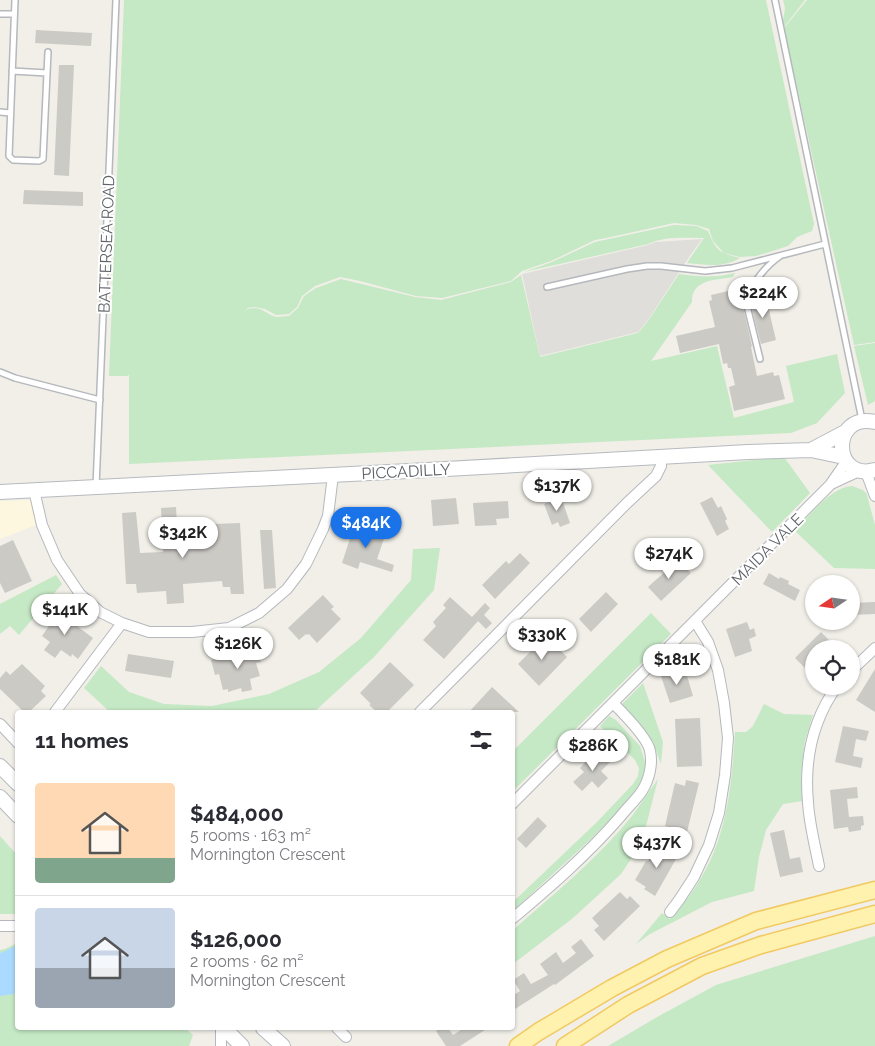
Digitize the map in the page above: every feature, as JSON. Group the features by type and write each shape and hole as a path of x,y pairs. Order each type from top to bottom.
{"main road":[{"path":"518,1046 612,988 666,959 756,921 875,890"},
{"path":"565,1046 628,1006 702,966 761,946 875,914"}],"street":[{"name":"PICCADILLY","path":"811,450 851,426 870,419"},
{"path":"847,430 842,444 845,459 850,465 867,471 875,496"},
{"name":"PICCADILLY","path":"0,492 748,452 811,450 845,459"},
{"path":"422,710 656,476 661,466 661,456"},
{"name":"MAIDA VALE","path":"515,801 830,485 845,459"},
{"name":"MAIDA VALE","path":"830,485 867,471"},
{"path":"34,490 42,524 56,560 80,594 100,612 122,623 149,632 192,632 229,628 259,613 287,589 306,564 328,516 333,475"},
{"path":"670,912 694,876 709,845 719,813 726,766 728,738 718,670 708,642 695,621"},
{"path":"57,710 122,623"},
{"path":"860,662 875,648"},
{"path":"819,866 808,803 807,771 811,739 820,714 832,695"},
{"path":"515,916 602,838 642,791 648,778 651,759 649,745 613,703"},
{"path":"0,724 15,740"},
{"path":"0,766 15,781"},
{"path":"0,797 15,813"},
{"path":"0,926 15,926"},
{"path":"221,1046 223,1030"},
{"path":"225,1030 242,1046"},
{"path":"265,1030 283,1046"},
{"path":"339,1030 346,1037"}],"lane":[{"path":"14,0 10,113 10,157 13,160 42,160 43,157 48,52"},
{"name":"BATTERSEA ROAD","path":"96,488 116,0"},
{"path":"775,0 825,244 870,419"},
{"path":"0,14 14,14"},
{"path":"12,71 47,73"},
{"path":"0,112 10,113"},
{"path":"547,287 647,266 705,271 720,270 825,244"},
{"path":"760,359 747,299 758,278 771,262 785,254"},
{"path":"0,372 15,378 100,400"}],"shaded area":[{"path":"702,239 638,332 540,356 522,274 655,242"},
{"path":"31,500 36,525 0,539 0,501"}],"green space":[{"path":"124,0 766,0 814,224 812,231 797,237 788,246 756,256 740,257 724,253 713,241 709,229 696,225 674,223 595,240 551,261 522,271 511,281 442,298 416,296 340,277 315,286 302,296 297,307 289,314 276,315 265,309 254,307 247,308 245,314 247,309 253,308 260,309 276,317 289,316 298,308 304,296 316,288 341,279 415,297 441,300 511,282 521,275 540,357 638,333 679,274 721,276 735,273 733,277 706,282 696,289 692,302 651,361 717,346 734,418 794,402 786,366 837,354 845,393 817,423 791,433 129,464 129,374 128,376 109,376"},
{"path":"783,0 805,0 784,27 785,8"},
{"path":"807,0 875,0 875,342 854,345 784,28"},
{"path":"674,225 696,226 708,231 719,250 740,258 721,265 687,263 704,238 676,238 654,241 648,244 524,272 552,262 595,242"},
{"path":"875,343 875,401 868,405 854,346"},
{"path":"784,457 810,493 772,532 708,465"},
{"path":"852,486 863,490 867,494 875,525 875,569 834,568 795,531 828,497 836,491"},
{"path":"440,548 434,590 374,657 316,710 108,710 84,688 101,666 129,692 164,704 212,706 269,694 319,672 361,638 411,580 413,549"},
{"path":"56,575 62,584 19,635 10,626 0,634 0,604"},
{"path":"651,613 671,634 515,789 515,749"},
{"path":"643,683 663,742 661,764 653,743 621,705"},
{"path":"764,704 784,714 813,715 805,741 801,775 803,801 783,804 766,830 759,857 754,891 712,902 650,934 636,944 662,913 670,919 692,893 708,866 722,829 730,791 735,732 746,732 753,726"},
{"path":"609,716 616,720 640,746 646,765 640,787 592,838 515,909 515,900 597,822 633,784 638,776 639,768 635,760 600,726"},
{"path":"658,779 645,830 635,853 621,874 573,918 515,962 515,928 575,876 619,832"},
{"path":"0,836 15,853 15,914 0,914"},
{"path":"875,936 875,1046 608,1046 716,985"},
{"path":"15,944 15,1030 187,1030 193,1035 189,1046 0,1046 0,950"}],"water":[{"path":"15,946 14,994 0,996 0,953"}],"building":[{"path":"36,30 92,33 91,46 35,43"},
{"path":"59,65 74,65 69,176 54,175"},
{"path":"24,190 83,192 83,206 23,204"},
{"path":"737,289 740,300 743,300 757,376 773,372 774,376 779,375 785,399 734,411 729,387 735,385 731,368 728,368 727,363 723,364 719,344 680,353 676,336 715,327 709,301 712,300 711,295"},
{"path":"764,295 776,340 761,344 751,299"},
{"path":"561,497 570,523 560,527 558,522 552,525 544,504"},
{"path":"712,497 718,508 721,506 729,529 717,536 700,503"},
{"path":"456,498 459,524 433,526 431,500"},
{"path":"508,501 509,518 496,519 497,525 475,526 473,503"},
{"path":"176,507 178,540 214,538 214,524 240,523 244,594 231,594 230,587 223,587 222,581 183,584 184,603 167,604 166,591 137,593 136,584 126,584 122,513 136,512 140,553 163,552 161,508"},
{"path":"355,523 371,528 370,530 386,533 377,559 394,565 392,572 360,562 358,569 342,563"},
{"path":"260,530 272,530 276,588 264,589"},
{"path":"13,540 32,581 5,593 0,583 0,546"},
{"path":"520,553 530,563 495,599 482,585 506,561 509,564"},
{"path":"678,560 691,573 661,601 648,587"},
{"path":"769,573 779,579 780,577 789,581 788,584 800,590 795,601 763,584"},
{"path":"606,592 618,604 591,632 579,619"},
{"path":"323,595 334,607 331,609 341,619 317,643 309,634 306,634 299,640 288,628"},
{"path":"450,597 472,617 485,603 490,608 484,615 492,623 486,629 478,621 444,659 423,640 436,626 433,622 446,608 443,605"},
{"path":"875,602 875,614 860,615 860,603"},
{"path":"54,609 93,638 78,659 72,654 71,657 61,650 55,658 44,650 50,642 42,636 49,626 44,622"},
{"path":"747,622 750,630 754,628 756,636 749,639 752,651 735,657 726,629"},
{"path":"821,632 829,640 813,640"},
{"path":"546,636 567,657 539,686 518,664"},
{"path":"257,647 261,662 256,663 260,676 250,679 252,690 242,692 241,688 228,692 228,689 223,690 219,674 215,675 211,660"},
{"path":"805,648 805,668 795,658"},
{"path":"128,654 174,661 171,678 125,671"},
{"path":"390,662 414,685 389,710 375,710 360,693"},
{"path":"22,664 45,686 41,691 46,696 31,710 22,710 0,689 0,678 6,671 10,675"},
{"path":"685,669 693,696 670,703 661,676"},
{"path":"875,669 875,712 856,700"},
{"path":"492,687 519,712 515,712 515,710 471,710"},
{"path":"700,718 702,766 677,767 675,719"},
{"path":"843,726 869,731 866,741 856,739 853,756 863,758 861,768 835,762"},
{"path":"597,750 610,762 601,771 608,778 598,788 592,781 582,791 573,782 584,772 580,768"},
{"path":"686,780 699,783 687,832 665,826 675,783 685,786"},
{"path":"857,787 858,798 847,799 849,817 863,816 864,825 861,826 861,830 849,832 848,827 834,829 830,790"},
{"path":"538,817 547,826 526,848 517,839"},
{"path":"784,830 790,859 800,857 803,872 780,877 770,833"},
{"path":"658,844 667,850 670,846 680,852 655,896 635,880"},
{"path":"620,892 627,899 630,896 640,906 604,941 594,930 599,926 592,918"},
{"path":"581,939 594,956 555,985 515,1009 515,994 520,991 515,983 515,979 524,973 531,984 548,975 540,964 556,952 563,963 576,953 571,947"},
{"path":"449,1030 453,1035 461,1030 485,1030 460,1046 446,1046 436,1031"}]}
